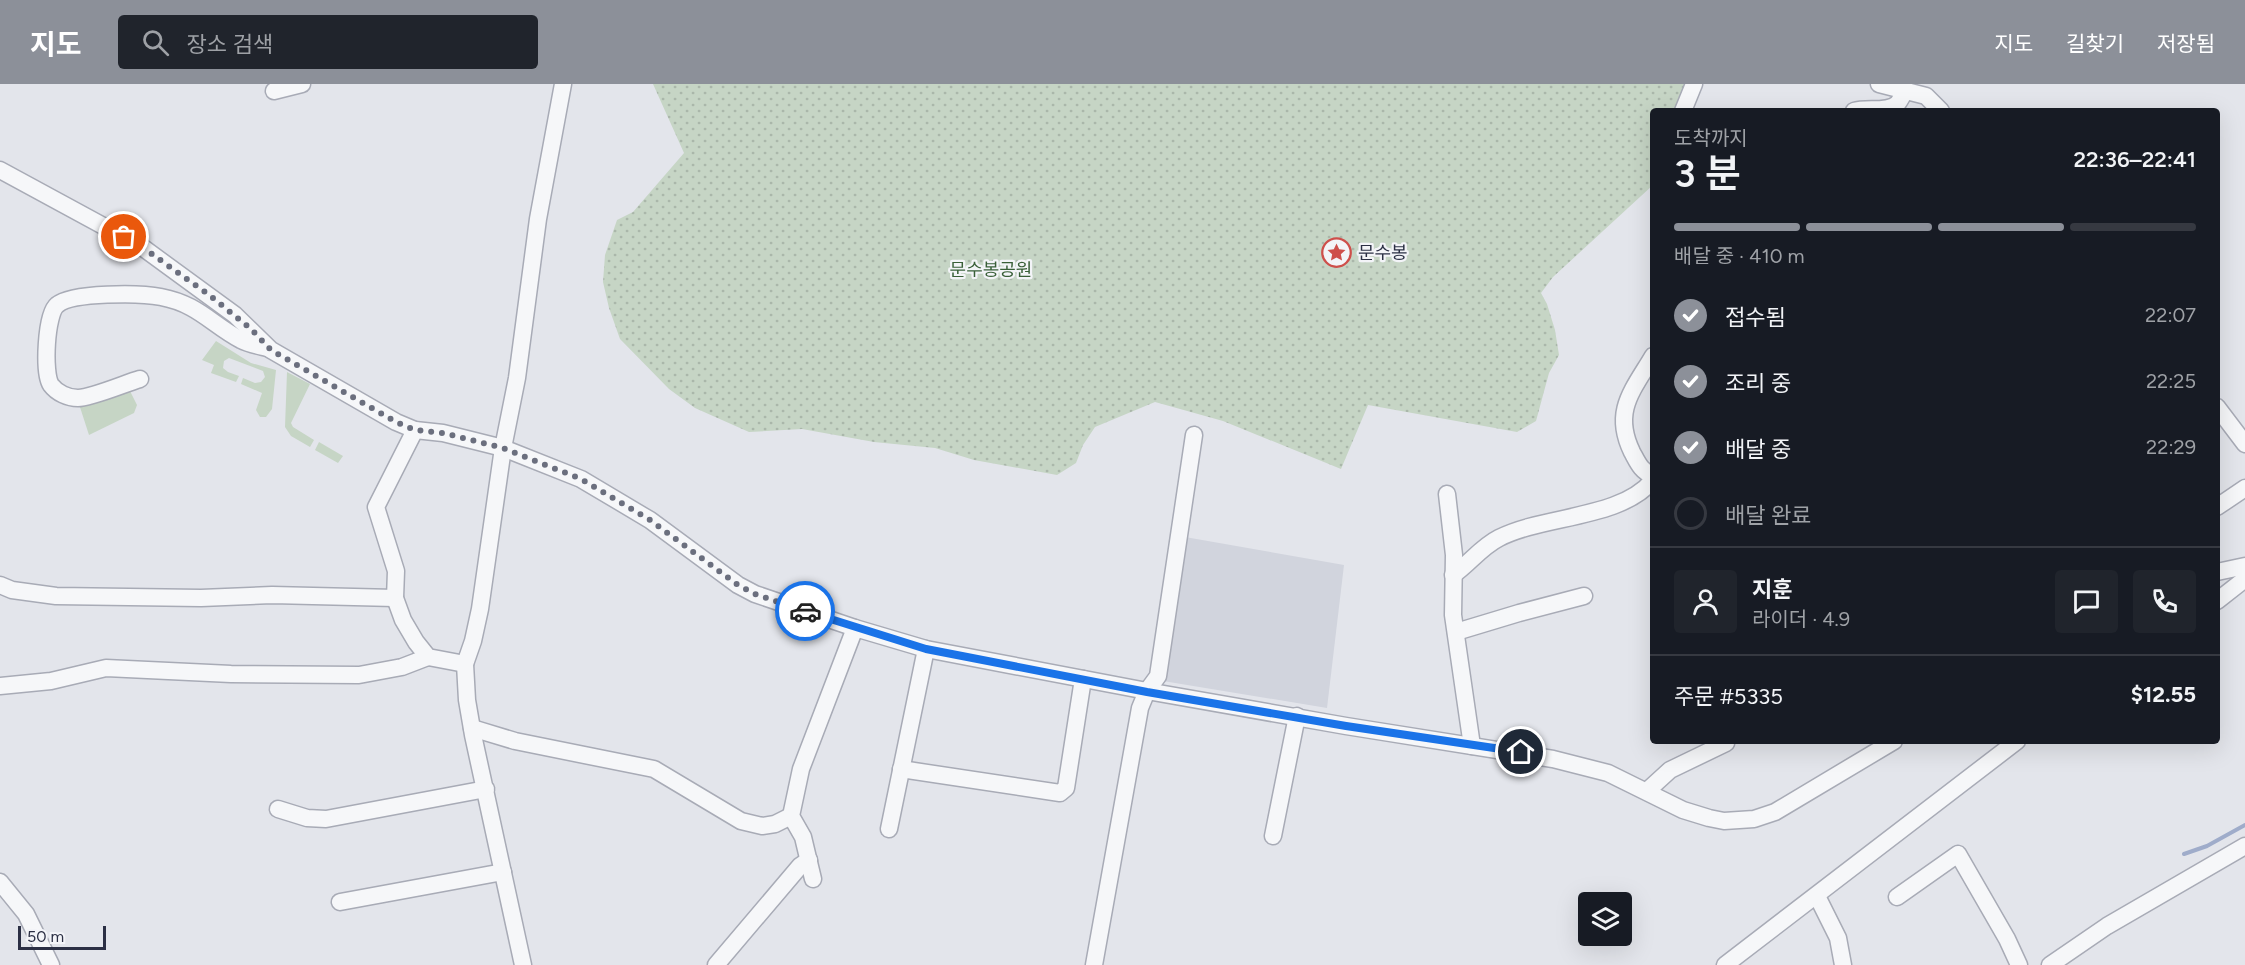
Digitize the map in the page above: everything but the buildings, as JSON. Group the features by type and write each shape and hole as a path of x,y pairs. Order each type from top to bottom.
{"street":[{"path":"274,91 302,84"},
{"path":"522,965 472,728 467,700 465,664 480,609 503,448 517,378 538,219 563,84"},
{"path":"1684,108 1694,84"},
{"path":"1879,84 1926,96 1938,108"},
{"path":"1891,108 1897,104 1906,90"},
{"path":"0,170 142,247 235,315 271,350"},
{"path":"140,378 80,398 60,394 48,379 46,348 54,307 61,302 81,297 116,295 160,297 192,307 242,340 271,350 386,416 415,430 443,433 503,448 581,479 650,520 738,585 755,594 926,649 1147,692 1553,759 1608,773 1683,810 1724,821 1754,819 1775,812 1889,744"},
{"path":"1650,361 1629,395 1623,420 1626,439 1640,467 1650,476"},
{"path":"2220,411 2245,444"},
{"path":"415,430 376,507 396,571 394,598 403,620 428,657"},
{"path":"1094,965 1140,708 1158,676 1194,435"},
{"path":"1453,575 1484,547 1501,537 1549,521 1615,506 1643,489 1650,481"},
{"path":"2220,505 2245,488"},
{"path":"1447,494 1454,555 1453,615 1472,746"},
{"path":"2220,571 2245,566"},
{"path":"2220,598 2245,579"},
{"path":"0,585 12,590 56,596 201,598 272,595 394,598"},
{"path":"1456,632 1584,596"},
{"path":"813,879 803,837 791,816 801,769 855,628"},
{"path":"889,829 926,649"},
{"path":"0,686 51,681 106,668 231,674 359,675 402,667 428,657 465,664"},
{"path":"901,769 1060,793 1066,788 1083,679"},
{"path":"1273,836 1297,716"},
{"path":"472,728 514,741 654,770 741,821 762,826 776,824 791,816"},
{"path":"1647,791 1670,770 1724,744"},
{"path":"1725,965 2013,744"},
{"path":"278,809 307,818 326,819 486,789"},
{"path":"2050,965 2107,926 2245,846"},
{"path":"1897,897 1958,854 2007,939 2019,965"},
{"path":"716,965 800,866 809,860"},
{"path":"340,902 503,872"},
{"path":"0,882 26,914 51,965"},
{"path":"1817,896 1838,938 1843,965"}],"shaded area":[{"path":"1185,537 1344,565 1327,708 1163,681"}],"green space":[{"name":"문수봉공원","path":"653,84 1685,84 1676,108 1650,108 1650,188 1553,277 1541,293 1555,330 1559,355 1549,373 1536,421 1517,432 1368,405 1341,469 1223,421 1155,402 1095,427 1083,445 1076,463 1057,475 974,460 935,448 874,442 802,429 749,432 695,408 669,389 620,339 603,282 605,255 617,220 633,212 684,153"},
{"path":"216,341 251,363 276,370 272,409 266,417 260,417 256,410 262,393 241,384 243,378 255,383 261,382 265,377 263,371 229,358 224,361 223,368 239,376 236,382 211,373 214,365 202,360"},
{"path":"287,372 310,384 291,423 293,427 314,440 310,447 291,436 285,427"},
{"path":"128,387 137,405 134,413 89,435 78,401"},
{"path":"319,442 343,456 338,463 315,450"}],"waterway":[{"path":"2184,854 2207,846 2245,825"}],"way so far":[{"path":"124,237 142,247 208,294 251,329 271,350 396,422 415,430 443,433 503,448 581,479 650,520 738,585 755,594 805,611"}],"place":[{"name":"문수봉","path":"1337,253"}],"route":[{"path":"805,611 926,649 1147,692 1346,726 1521,752"}]}
